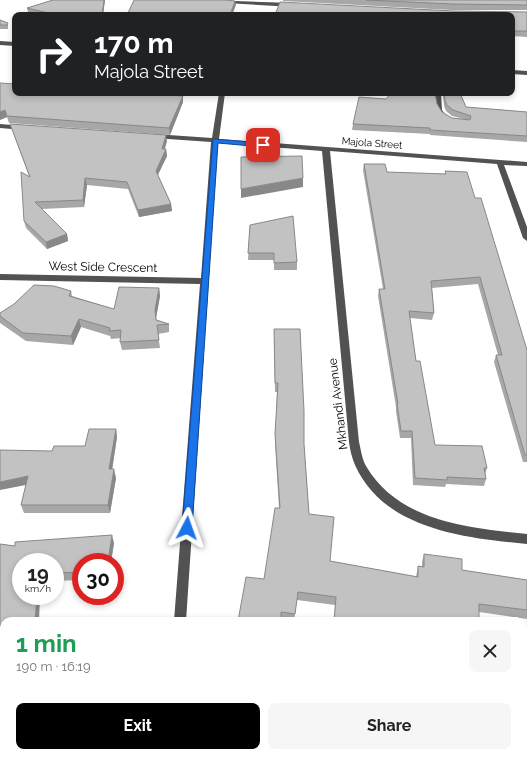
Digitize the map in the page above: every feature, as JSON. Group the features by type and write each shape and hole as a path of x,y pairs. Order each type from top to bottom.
{"street":[{"path":"209,0 258,1 296,5"},
{"path":"0,43 12,44"},
{"path":"515,72 527,73"},
{"path":"180,617 215,141 222,96"},
{"path":"438,96 439,110 442,116 456,122"},
{"path":"0,126 32,128"},
{"name":"Majola Street","path":"143,136 527,164"},
{"name":"Mkhandi Avenue","path":"326,150 354,442 361,468 380,494 410,514 435,524 477,534 527,539"},
{"path":"500,163 527,238"},
{"name":"West Side Crescent","path":"0,277 205,281"}],"building":[{"path":"53,0 104,0 102,12 44,12 27,8"},
{"path":"134,0 235,1 231,12 128,12"},
{"path":"366,0 527,0 527,5 453,4"},
{"path":"280,2 453,11 527,12 527,31 515,31 515,12 276,12"},
{"path":"0,20 8,23 7,25 0,25"},
{"path":"0,83 12,84 12,96 183,96 169,128 7,116 5,110 0,112"},
{"path":"388,96 436,96 437,104 442,112 452,118 470,120 471,116 453,110 447,105 444,96 461,96 466,107 527,112 527,136 430,130 430,128 353,124 359,97 386,99"},
{"path":"10,124 166,135 162,149 166,149 156,171 171,204 138,210 127,182 85,178 83,200 35,202 67,234 46,242 24,221 21,172 30,177"},
{"path":"302,156 303,178 241,189 241,157"},
{"path":"364,164 385,164 387,172 446,174 445,171 467,172 475,198 481,198 527,350 527,455 525,455 496,355 502,355 480,277 431,281 434,313 409,311 416,361 420,361 435,445 482,446 487,468 484,468 486,479 447,477 447,480 415,478 412,431 401,431 379,289 385,289"},
{"path":"293,216 297,262 274,263 274,253 248,253 250,225"},
{"path":"34,285 54,286 71,291 69,296 114,309 119,287 159,288 155,310 156,320 169,324 157,325 159,340 120,342 121,330 109,331 110,328 79,319 71,336 23,333 0,316 0,313 14,304"},
{"path":"274,329 300,329 304,444 309,514 334,517 330,561 418,577 418,566 424,567 424,554 462,559 462,570 527,580 527,610 479,604 479,617 334,617 336,597 298,592 295,614 281,612 281,617 239,617 246,577 264,579 275,508 280,508 275,434 278,383 275,383"},
{"path":"89,429 116,429 109,469 114,469 108,505 21,505 28,476 0,482 0,450 52,451 54,446 85,446"},
{"path":"112,535 109,553 72,553 72,572 64,573 64,553 12,553 12,605 36,605 35,617 0,617 0,544 15,546 15,542"}],"route":[{"path":"187,528 215,141 263,145"}]}
